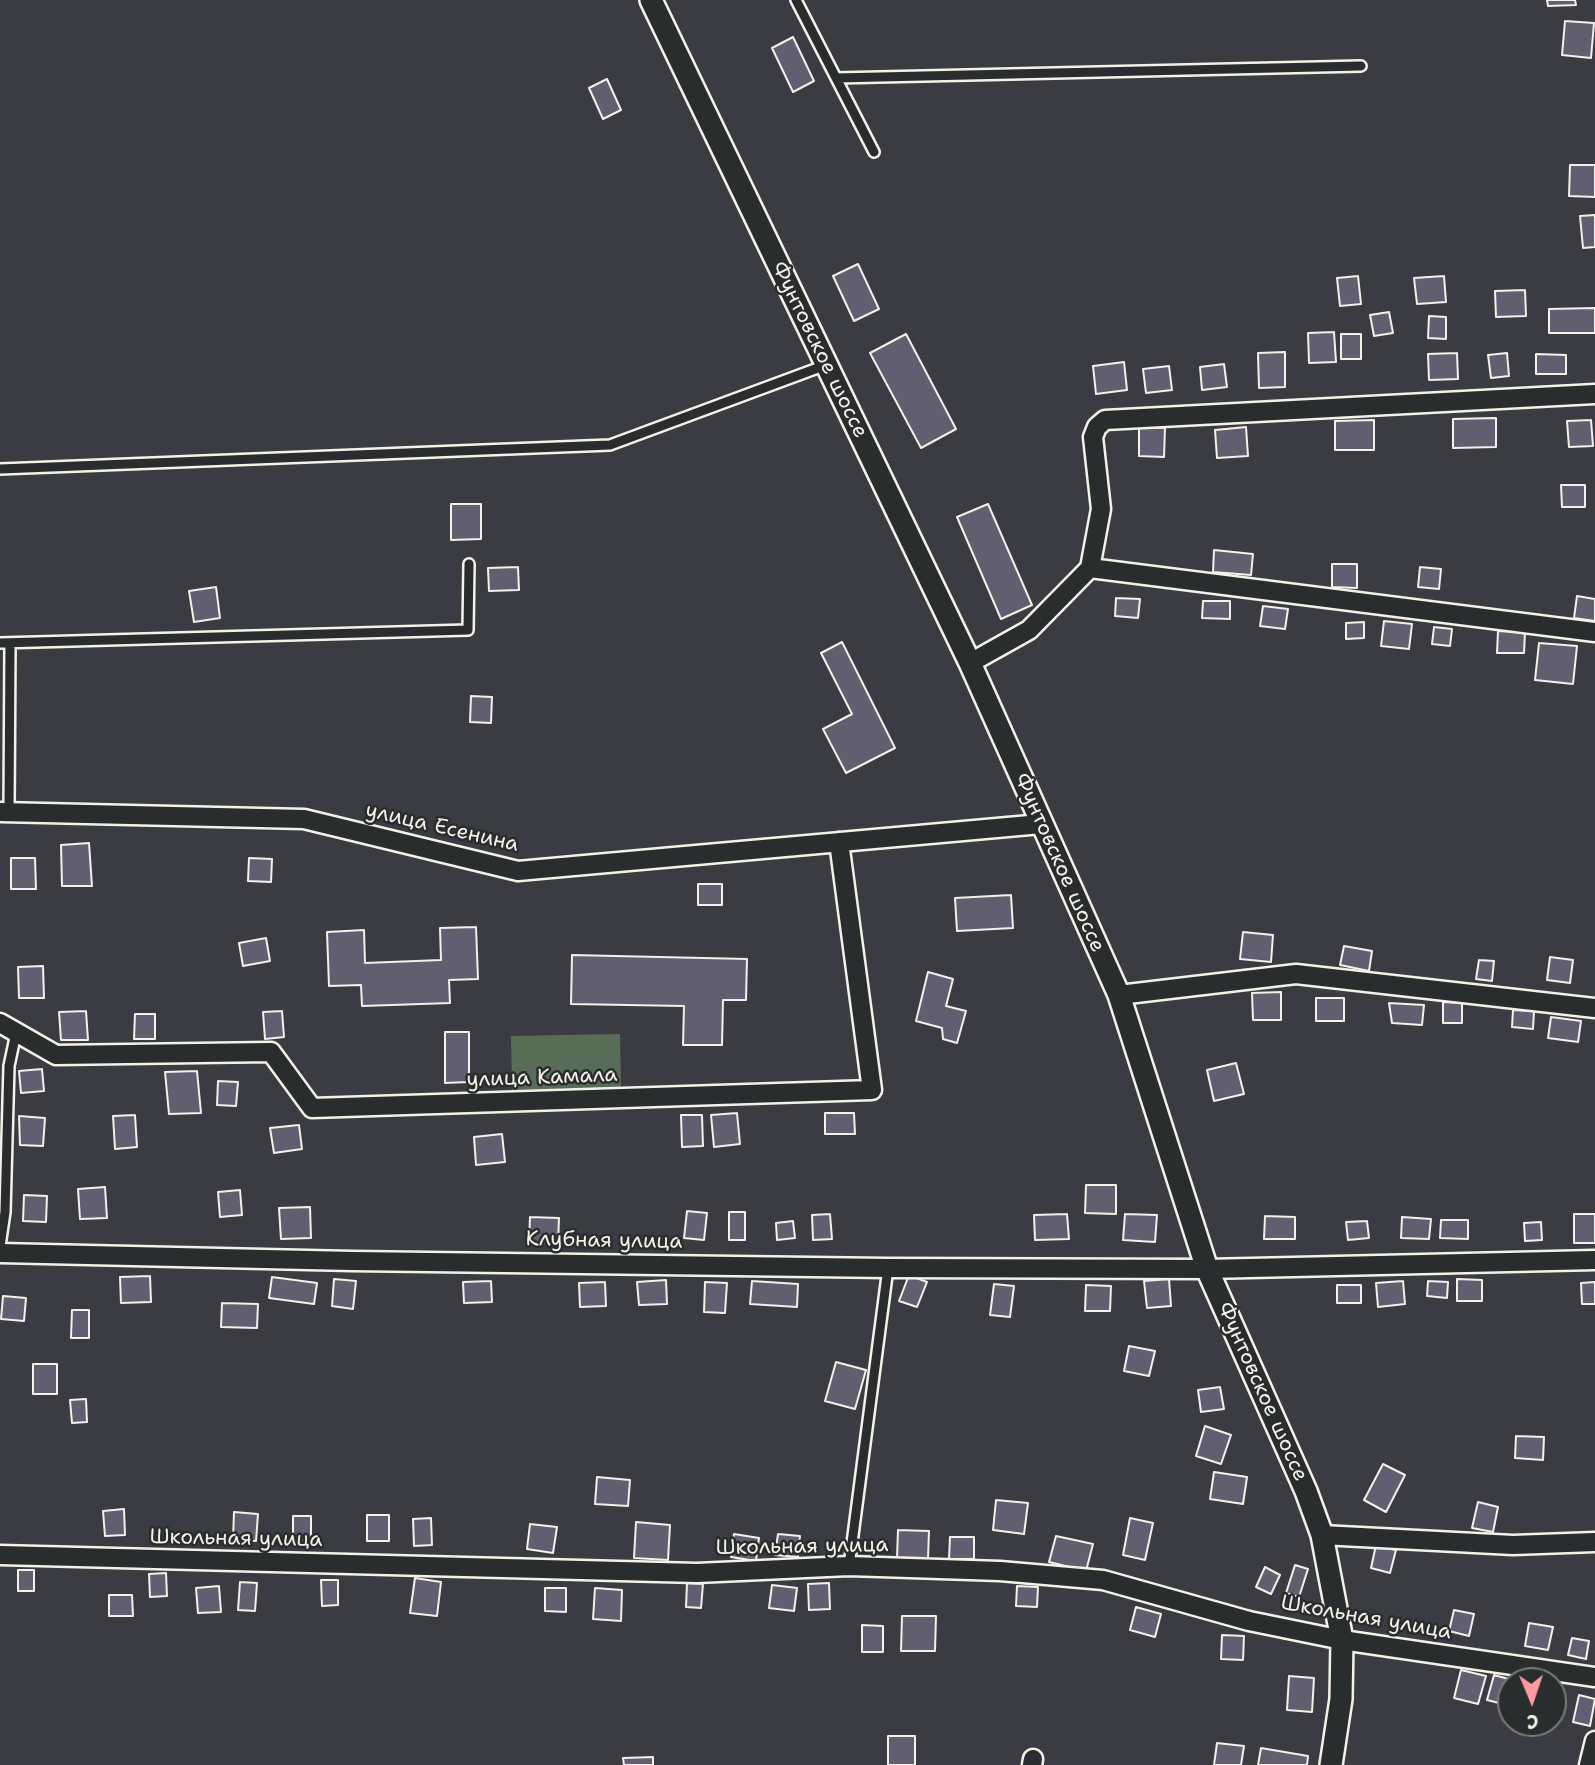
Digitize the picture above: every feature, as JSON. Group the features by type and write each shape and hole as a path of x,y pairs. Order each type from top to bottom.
{"street":[{"name":"Фунтовское шоссе","path":"651,0 970,663 1119,995 1207,1269 1306,1492 1322,1535 1342,1640 1341,1699 1331,1765"},
{"path":"970,663 1029,630 1090,568 1101,509 1093,437 1097,427 1105,420 1595,394"},
{"path":"1090,568 1595,632"},
{"name":"улица Есенина","path":"4,812 304,819 518,871 1041,824"},
{"name":"улица Камала","path":"8,1028 56,1055 271,1052 312,1108 872,1090 839,842"},
{"path":"1119,995 1296,974 1595,1008"},
{"name":"Клубная улица","path":"0,1253 888,1268 1207,1269 1595,1260"},
{"path":"1322,1535 1513,1545 1595,1542"},
{"name":"Школьная улица","path":"0,1555 697,1573 849,1566 1000,1571 1103,1580 1249,1621 1342,1640 1595,1677"},
{"path":"1589,1765 1595,1741"}],"lane":[{"path":"796,0 874,152"},
{"path":"836,78 1361,66"},
{"path":"0,469 610,445 826,365"},
{"path":"4,812 5,643 468,630 469,564"},
{"path":"0,1246 5,1212 8,1028"},
{"path":"849,1566 888,1268"}],"green space":[{"path":"620,1034 621,1088 512,1090 511,1036"}],"building":[{"path":"1547,0 1575,0 1576,5 1548,6"},
{"path":"1565,21 1594,23 1591,58 1562,55"},
{"path":"793,37 814,81 793,92 772,48"},
{"path":"607,79 621,110 603,119 589,88"},
{"path":"1570,165 1595,165 1595,197 1569,196"},
{"path":"1595,215 1595,247 1583,248 1580,216"},
{"path":"858,264 879,309 854,321 833,276"},
{"path":"1358,276 1361,304 1340,306 1337,278"},
{"path":"1444,276 1446,302 1417,304 1414,278"},
{"path":"1525,290 1526,316 1496,317 1495,291"},
{"path":"1595,308 1595,333 1549,333 1549,309"},
{"path":"1389,312 1393,333 1374,336 1370,315"},
{"path":"1429,316 1446,317 1446,339 1428,338"},
{"path":"1334,332 1336,362 1309,363 1308,333"},
{"path":"906,334 956,429 921,448 870,353"},
{"path":"1341,334 1361,334 1361,359 1341,359"},
{"path":"1285,352 1285,387 1259,388 1258,353"},
{"path":"1457,353 1458,379 1429,380 1428,354"},
{"path":"1507,353 1509,376 1491,378 1488,355"},
{"path":"1536,354 1566,355 1566,374 1536,374"},
{"path":"1124,362 1127,390 1096,394 1093,366"},
{"path":"1224,364 1227,387 1202,390 1200,367"},
{"path":"1169,366 1172,390 1146,393 1143,369"},
{"path":"1496,418 1496,447 1453,448 1453,419"},
{"path":"1374,420 1374,450 1335,450 1335,421"},
{"path":"1591,420 1593,446 1569,447 1567,421"},
{"path":"1139,427 1165,428 1164,457 1139,456"},
{"path":"1246,427 1248,456 1217,458 1215,430"},
{"path":"1561,485 1585,485 1585,507 1562,507"},
{"path":"451,504 481,504 481,539 451,540"},
{"path":"988,504 1032,605 1001,619 957,517"},
{"path":"1214,550 1253,554 1251,575 1213,572"},
{"path":"1332,564 1357,564 1357,588 1332,587"},
{"path":"518,567 519,590 489,591 488,568"},
{"path":"1420,567 1441,569 1439,589 1418,587"},
{"path":"216,587 220,618 194,622 189,591"},
{"path":"1577,596 1595,599 1595,621 1574,618"},
{"path":"1116,598 1140,599 1138,618 1115,616"},
{"path":"1203,601 1230,601 1230,619 1202,618"},
{"path":"1263,606 1288,609 1285,629 1260,626"},
{"path":"1384,621 1412,624 1409,649 1381,646"},
{"path":"1364,622 1364,638 1346,639 1346,623"},
{"path":"1434,627 1452,629 1450,646 1432,644"},
{"path":"1498,631 1525,632 1524,653 1497,653"},
{"path":"842,642 895,748 846,773 823,729 852,714 821,653"},
{"path":"1539,643 1577,646 1573,684 1535,680"},
{"path":"471,696 492,697 491,723 470,722"},
{"path":"89,843 92,886 62,886 61,845"},
{"path":"11,858 35,858 36,889 11,889"},
{"path":"249,858 272,859 271,882 248,881"},
{"path":"698,884 722,884 722,905 698,905"},
{"path":"1011,895 1013,928 957,931 955,898"},
{"path":"476,927 478,979 449,980 450,1003 362,1006 361,985 329,986 327,932 364,930 365,963 441,960 440,928"},
{"path":"1243,932 1273,935 1271,962 1240,959"},
{"path":"266,938 270,961 243,966 239,943"},
{"path":"1344,946 1372,951 1369,971 1340,965"},
{"path":"572,955 747,959 746,1000 723,1000 722,1045 683,1045 684,1006 571,1004"},
{"path":"1550,957 1573,960 1570,983 1547,980"},
{"path":"1479,960 1494,961 1492,981 1476,979"},
{"path":"43,966 44,998 19,998 18,967"},
{"path":"928,972 953,979 946,1006 966,1011 957,1043 943,1039 942,1028 916,1021"},
{"path":"1281,992 1281,1020 1253,1020 1252,993"},
{"path":"1316,998 1344,998 1344,1021 1316,1021"},
{"path":"1443,1002 1462,1003 1462,1023 1443,1023"},
{"path":"1389,1003 1424,1005 1422,1025 1392,1023"},
{"path":"1513,1010 1534,1011 1533,1029 1512,1027"},
{"path":"86,1011 88,1040 61,1040 59,1012"},
{"path":"282,1011 284,1037 265,1039 263,1012"},
{"path":"135,1014 155,1014 155,1039 134,1039"},
{"path":"1551,1017 1581,1021 1578,1042 1548,1038"},
{"path":"445,1032 469,1032 469,1082 445,1083"},
{"path":"1236,1063 1244,1094 1214,1101 1207,1070"},
{"path":"42,1069 44,1091 21,1093 19,1071"},
{"path":"197,1071 201,1113 169,1114 165,1072"},
{"path":"218,1081 238,1082 236,1106 217,1105"},
{"path":"737,1113 740,1144 714,1147 711,1115"},
{"path":"825,1113 854,1113 855,1134 825,1134"},
{"path":"135,1115 137,1147 115,1149 113,1116"},
{"path":"681,1115 702,1115 703,1146 682,1147"},
{"path":"19,1116 45,1118 43,1146 20,1145"},
{"path":"299,1125 302,1149 274,1153 270,1128"},
{"path":"502,1134 505,1162 476,1165 474,1137"},
{"path":"1086,1185 1116,1185 1116,1214 1085,1213"},
{"path":"105,1187 107,1218 80,1219 78,1189"},
{"path":"240,1190 242,1215 220,1217 218,1192"},
{"path":"24,1195 47,1196 46,1222 23,1221"},
{"path":"310,1207 311,1238 281,1239 279,1208"},
{"path":"687,1211 707,1213 704,1240 684,1238"},
{"path":"729,1212 745,1212 745,1240 729,1240"},
{"path":"830,1214 832,1239 813,1240 812,1215"},
{"path":"1067,1214 1069,1239 1035,1240 1034,1215"},
{"path":"1125,1214 1157,1215 1155,1242 1123,1240"},
{"path":"1574,1214 1595,1214 1595,1243 1574,1243"},
{"path":"1265,1216 1295,1217 1295,1239 1264,1239"},
{"path":"530,1217 559,1218 558,1243 529,1242"},
{"path":"1402,1217 1431,1219 1429,1239 1401,1238"},
{"path":"1441,1220 1468,1220 1468,1239 1440,1238"},
{"path":"793,1221 795,1238 777,1240 776,1223"},
{"path":"1367,1221 1369,1238 1348,1240 1346,1222"},
{"path":"1541,1222 1542,1240 1525,1241 1524,1223"},
{"path":"909,1275 927,1282 917,1307 899,1301"},
{"path":"150,1276 151,1302 121,1303 120,1277"},
{"path":"272,1277 317,1283 314,1304 269,1298"},
{"path":"334,1279 356,1281 353,1309 332,1306"},
{"path":"1169,1279 1171,1306 1147,1308 1144,1281"},
{"path":"1457,1279 1482,1280 1482,1301 1457,1301"},
{"path":"666,1280 667,1304 639,1305 637,1282"},
{"path":"491,1281 492,1302 464,1303 463,1282"},
{"path":"752,1281 798,1284 797,1307 750,1304"},
{"path":"1403,1281 1405,1304 1378,1307 1376,1283"},
{"path":"1428,1281 1448,1282 1447,1298 1427,1296"},
{"path":"605,1282 606,1306 580,1307 579,1283"},
{"path":"705,1282 727,1283 725,1313 704,1312"},
{"path":"1595,1282 1595,1304 1582,1304 1581,1283"},
{"path":"994,1284 1014,1286 1010,1317 990,1315"},
{"path":"1086,1285 1111,1286 1110,1311 1085,1311"},
{"path":"1337,1285 1361,1285 1361,1303 1337,1303"},
{"path":"3,1296 26,1298 24,1321 1,1319"},
{"path":"222,1303 258,1304 257,1328 221,1327"},
{"path":"72,1310 89,1310 89,1338 71,1338"},
{"path":"1129,1346 1155,1351 1149,1376 1124,1371"},
{"path":"836,1362 866,1370 855,1409 825,1401"},
{"path":"33,1364 57,1364 57,1394 33,1394"},
{"path":"1220,1387 1224,1409 1201,1412 1198,1390"},
{"path":"86,1399 87,1422 72,1423 70,1400"},
{"path":"1205,1426 1231,1435 1221,1464 1196,1456"},
{"path":"1516,1436 1544,1437 1543,1460 1515,1458"},
{"path":"1383,1464 1405,1475 1386,1512 1364,1500"},
{"path":"1214,1472 1247,1477 1243,1504 1210,1499"},
{"path":"597,1477 630,1480 628,1506 595,1504"},
{"path":"996,1500 1028,1503 1024,1534 993,1530"},
{"path":"1478,1502 1498,1507 1493,1532 1472,1528"},
{"path":"124,1509 125,1535 105,1536 103,1511"},
{"path":"234,1512 258,1514 256,1541 233,1539"},
{"path":"367,1515 389,1515 389,1541 367,1541"},
{"path":"293,1516 311,1516 311,1540 293,1540"},
{"path":"431,1518 432,1545 414,1546 413,1519"},
{"path":"1130,1518 1153,1523 1145,1560 1123,1555"},
{"path":"636,1522 670,1525 668,1560 634,1558"},
{"path":"530,1524 557,1527 553,1553 527,1549"},
{"path":"898,1530 929,1531 928,1559 897,1558"},
{"path":"734,1534 759,1538 756,1561 731,1557"},
{"path":"778,1534 800,1536 798,1557 775,1555"},
{"path":"1056,1536 1093,1544 1086,1571 1049,1562"},
{"path":"950,1537 974,1537 974,1559 949,1559"},
{"path":"1376,1545 1396,1550 1390,1573 1371,1568"},
{"path":"1295,1565 1308,1569 1299,1597 1286,1593"},
{"path":"1265,1567 1280,1575 1271,1594 1256,1587"},
{"path":"18,1570 34,1570 34,1591 18,1591"},
{"path":"166,1573 167,1596 150,1597 149,1574"},
{"path":"415,1578 441,1582 437,1616 410,1613"},
{"path":"321,1580 338,1580 338,1605 322,1606"},
{"path":"240,1582 257,1583 255,1611 238,1610"},
{"path":"687,1583 703,1584 701,1608 686,1607"},
{"path":"829,1583 830,1609 809,1610 808,1584"},
{"path":"772,1585 797,1588 794,1611 769,1608"},
{"path":"219,1586 221,1612 198,1613 196,1588"},
{"path":"1017,1586 1038,1587 1037,1607 1016,1606"},
{"path":"545,1588 566,1588 566,1612 545,1611"},
{"path":"595,1588 622,1590 621,1621 593,1619"},
{"path":"109,1595 132,1595 133,1616 109,1616"},
{"path":"1136,1607 1161,1614 1155,1637 1130,1630"},
{"path":"1454,1610 1474,1614 1469,1636 1449,1631"},
{"path":"902,1616 936,1616 935,1651 901,1651"},
{"path":"1529,1623 1553,1627 1548,1650 1525,1646"},
{"path":"862,1625 883,1626 883,1652 862,1652"},
{"path":"1222,1635 1244,1636 1243,1660 1221,1659"},
{"path":"1572,1638 1589,1641 1586,1659 1568,1655"},
{"path":"1461,1670 1486,1676 1478,1704 1454,1698"},
{"path":"1494,1675 1497,1676 1497,1702 1487,1700"},
{"path":"1289,1676 1314,1678 1312,1712 1287,1710"},
{"path":"1579,1695 1595,1699 1590,1726 1573,1722"},
{"path":"888,1736 915,1736 915,1765 888,1765"},
{"path":"1217,1743 1244,1746 1241,1765 1214,1765"},
{"path":"1261,1748 1308,1756 1307,1765 1258,1765"},
{"path":"653,1757 653,1765 624,1765 623,1758"}]}
